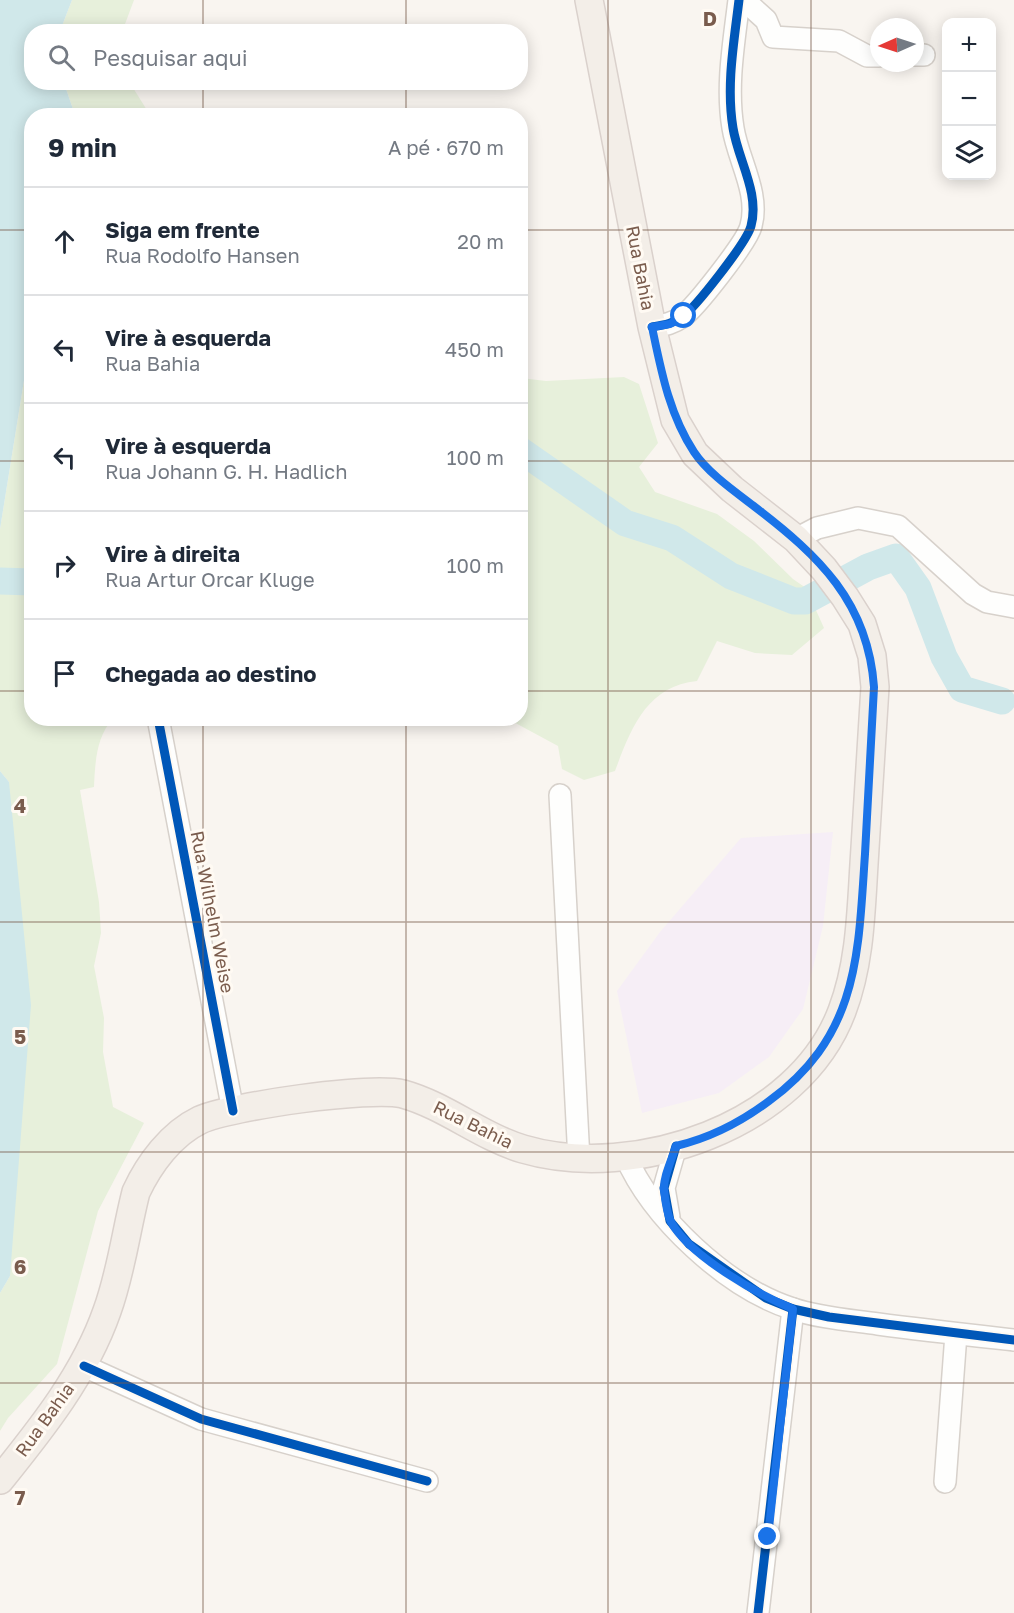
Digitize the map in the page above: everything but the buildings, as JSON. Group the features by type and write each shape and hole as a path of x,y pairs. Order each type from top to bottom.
{"main road":[{"name":"Rua Bahia","path":"0,1480 84,1366 108,1310 136,1192 144,1175 166,1146 199,1120 233,1111 367,1091 402,1094 435,1106 493,1138 524,1149 579,1160 625,1155 676,1146 720,1132 794,1083 830,1037 850,986 861,916 874,687 872,656 862,624 824,568 796,538 732,489 695,454 675,420 652,327 589,0"}],"street":[{"path":"652,327 670,324 684,316 738,250 752,227 753,197 733,130 730,102 735,34 741,0 766,20 770,35"},
{"path":"735,34 770,35 781,39 839,41 870,56"},
{"path":"796,538 818,528 858,518 898,526 973,594 987,602 1014,607"},
{"name":"Rua Wilhelm Weise","path":"160,726 233,1111"},
{"path":"560,795 579,1160"},
{"path":"655,1189 676,1146"},
{"path":"625,1155 655,1189 670,1221 689,1244 737,1280 766,1298 793,1309 829,1317 1014,1340"},
{"path":"758,1613 793,1309"},
{"path":"945,1482 956,1334"},
{"path":"84,1366 201,1419 427,1481"}],"shaded area":[{"path":"833,832 823,926 803,1009 769,1057 719,1093 642,1113 617,991 660,932 741,838"}],"green space":[{"path":"72,0 134,0 125,24 63,24"},
{"path":"66,90 134,90 146,108 73,108"},
{"path":"624,377 639,384 658,443 639,467 655,492 717,514 754,541 793,579 806,588 824,628 792,655 755,653 717,641 697,681 665,691 643,712 615,771 584,780 562,769 558,746 521,726 528,726 528,379 546,381"},
{"path":"24,380 24,726 107,726 96,760 94,787 80,790 99,902 101,933 94,966 104,1018 103,1052 113,1107 144,1123 98,1211 57,1364 8,1418 0,1431 0,1293 10,1276 9,782 0,771 0,529"}],"water":[{"path":"0,0 72,0 63,24 24,24 24,90 66,90 73,108 24,108 24,380 0,529"},
{"path":"0,771 9,782 31,1005 10,1276 0,1293"}],"waterway":[{"path":"528,456 625,523 672,538 731,576 794,601 805,601 868,567 896,557 918,588 944,657 962,689 1002,701"},
{"path":"0,581 24,582"}],"cycle path":[{"path":"652,327 675,321 689,311 731,259 751,226 753,201 733,128 730,96 739,0"},
{"path":"160,726 233,1111"},
{"path":"676,1146 664,1188 670,1221 689,1244 766,1298 793,1309 829,1317 1014,1340"},
{"path":"758,1613 793,1309"},
{"path":"84,1366 201,1419 427,1481"}],"route":[{"path":"684,316 670,324 652,327 675,420 695,454 732,489 796,538 824,568 862,624 872,656 874,687 861,916 857,954 842,1012 830,1037 813,1062 794,1083 720,1132 692,1143 676,1146 664,1188 670,1221 689,1244 737,1280 766,1298 793,1309 768,1537"}]}
